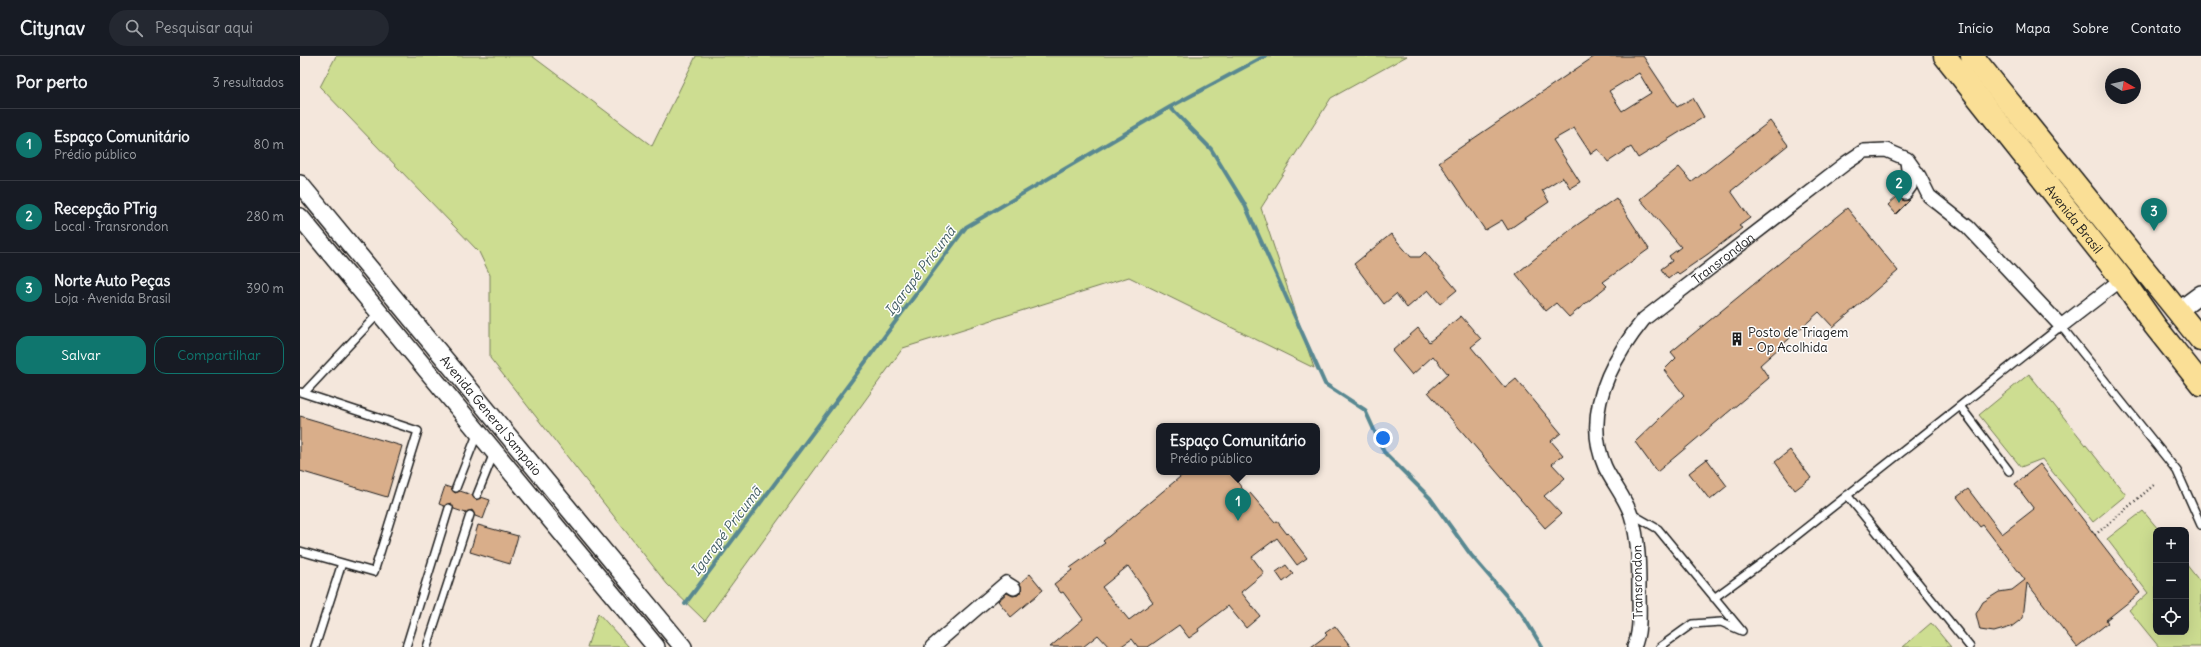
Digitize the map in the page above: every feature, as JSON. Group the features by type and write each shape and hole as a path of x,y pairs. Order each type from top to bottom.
{"highway":[{"name":"Avenida Brasil","path":"1945,56 2122,279 2155,326 2201,384"},
{"name":"Avenida Brasil","path":"1972,56 2201,340"}],"street":[{"name":"Transrondon","path":"1634,647 1638,637 1639,561 1631,513 1605,466 1597,443 1597,415 1606,383 1627,340 1644,319 1864,151 1886,150 1907,159"},
{"path":"1907,159 1919,176 1929,196 1968,227 2061,326 2122,279"},
{"path":"1906,193 1910,186 1907,159"},
{"name":"Avenida General Sampaio","path":"300,184 683,647"},
{"name":"Avenida General Sampaio","path":"300,217 656,647"},
{"path":"2178,311 2201,294"},
{"path":"379,313 396,299"},
{"path":"478,432 494,418"},
{"path":"494,451 510,437"},
{"path":"932,647 1006,583 1014,588"}],"lane":[{"path":"300,551 374,572 418,431 302,392 379,313"},
{"path":"1714,598 2061,326 2177,471 2201,525"},
{"path":"1960,406 2010,471"},
{"path":"456,488 478,432"},
{"path":"477,495 494,451"},
{"path":"1847,495 1970,647"},
{"path":"406,647 449,508"},
{"path":"1631,513 1658,529 1742,631 1721,622 1692,624 1660,647"},
{"path":"427,647 470,515"},
{"path":"315,647 342,563"}],"path":[{"path":"2095,535 2154,485"}],"green space":[{"path":"336,56 532,56 652,146 696,56 1407,56 1331,98 1261,208 1314,368 1129,277 903,348 705,621 667,584 490,358 490,275 479,252 320,87"},
{"path":"2029,374 2126,495 2093,522 2042,459 2021,467 1979,415"},
{"path":"2143,511 2156,527 2153,527 2153,635 2189,635 2189,568 2201,583 2201,647 2159,647 2129,610 2148,593 2107,539"},
{"path":"598,613 629,647 587,647"},
{"path":"1931,623 1951,647 1903,647"}],"building":[{"path":"1595,56 1643,56 1677,107 1693,98 1704,117 1638,158 1631,147 1608,162 1598,149 1591,154 1574,128 1553,140 1580,182 1570,188 1563,177 1542,190 1549,202 1508,230 1502,220 1485,230 1439,162","holes":["1639,73 1651,93 1622,111 1609,91"]},
{"path":"1770,121 1788,145 1731,191 1750,218 1739,226 1742,228 1708,254 1679,274 1677,272 1668,279 1661,269 1672,261 1669,256 1681,247 1640,199 1679,167 1692,182"},
{"path":"1898,196 1904,201 1910,200 1896,214 1888,205"},
{"path":"1616,198 1649,249 1603,282 1607,286 1569,317 1556,303 1546,311 1516,274 1574,227"},
{"name":"Posto de Triagem - Op Acolhida","path":"1847,208 1898,271 1833,327 1819,312 1760,365 1769,378 1657,472 1635,442 1684,395 1664,370 1676,358 1671,352"},
{"path":"1391,234 1411,257 1420,257 1425,252 1457,290 1440,304 1428,290 1407,308 1396,294 1384,304 1354,264"},
{"path":"1461,316 1481,339 1471,347 1505,388 1516,379 1561,433 1551,441 1563,455 1552,464 1565,478 1544,496 1561,514 1545,528 1428,392 1448,374 1433,356 1412,375 1392,351 1418,328 1429,342"},
{"path":"300,416 402,446 387,497 300,471"},
{"path":"1790,450 1811,478 1795,490 1775,462"},
{"path":"1707,459 1727,486 1710,500 1689,473"},
{"path":"2040,464 2140,593 2106,620 2108,623 2077,647 2027,583 2023,618 2011,627 1994,632 1980,630 1976,614 1983,602 1999,592 2012,590 2025,580 1983,525 1980,527 1957,497 1968,489 2002,534 2034,509 2015,484"},
{"path":"1182,475 1232,475 1247,495 1250,493 1275,522 1277,521 1287,534 1288,533 1307,558 1297,565 1277,538 1252,557 1264,573 1241,592 1260,616 1246,628 1228,606 1198,629 1199,631 1189,638 1179,625 1148,647 1138,647 1132,639 1120,647 1109,647 1098,635 1083,647 1050,647 1083,619 1063,592 1061,593 1054,584 1072,570 1070,568 1105,543 1103,541","holes":["1128,566 1153,602 1129,620 1102,587"]},
{"path":"445,486 451,488 455,493 460,491 472,495 476,500 481,497 490,500 483,519 475,516 472,510 466,513 454,509 451,503 444,506 439,504"},
{"path":"478,525 518,536 510,564 470,552"},
{"path":"1286,565 1293,574 1283,582 1276,572"},
{"path":"1030,574 1043,590 1011,617 998,601 1007,593 1013,596 1018,595 1022,589 1020,583"},
{"path":"1335,626 1351,647 1311,647 1327,635 1325,633"}],"waterway":[{"name":"Igarapé Pricumã","path":"685,604 966,227 1170,107 1265,56"},
{"path":"1170,107 1211,149 1244,203 1325,384 1365,410 1384,452 1430,498 1471,555 1522,614 1542,647"}],"place":[{"name":"Recepção PTrig","path":"1899,203"},
{"name":"Norte Auto Peças","path":"2154,231"},
{"name":"Posto de Triagem - Op Acolhida","path":"1737,339"},
{"name":"Espaço Comunitário","path":"1238,521"}]}
